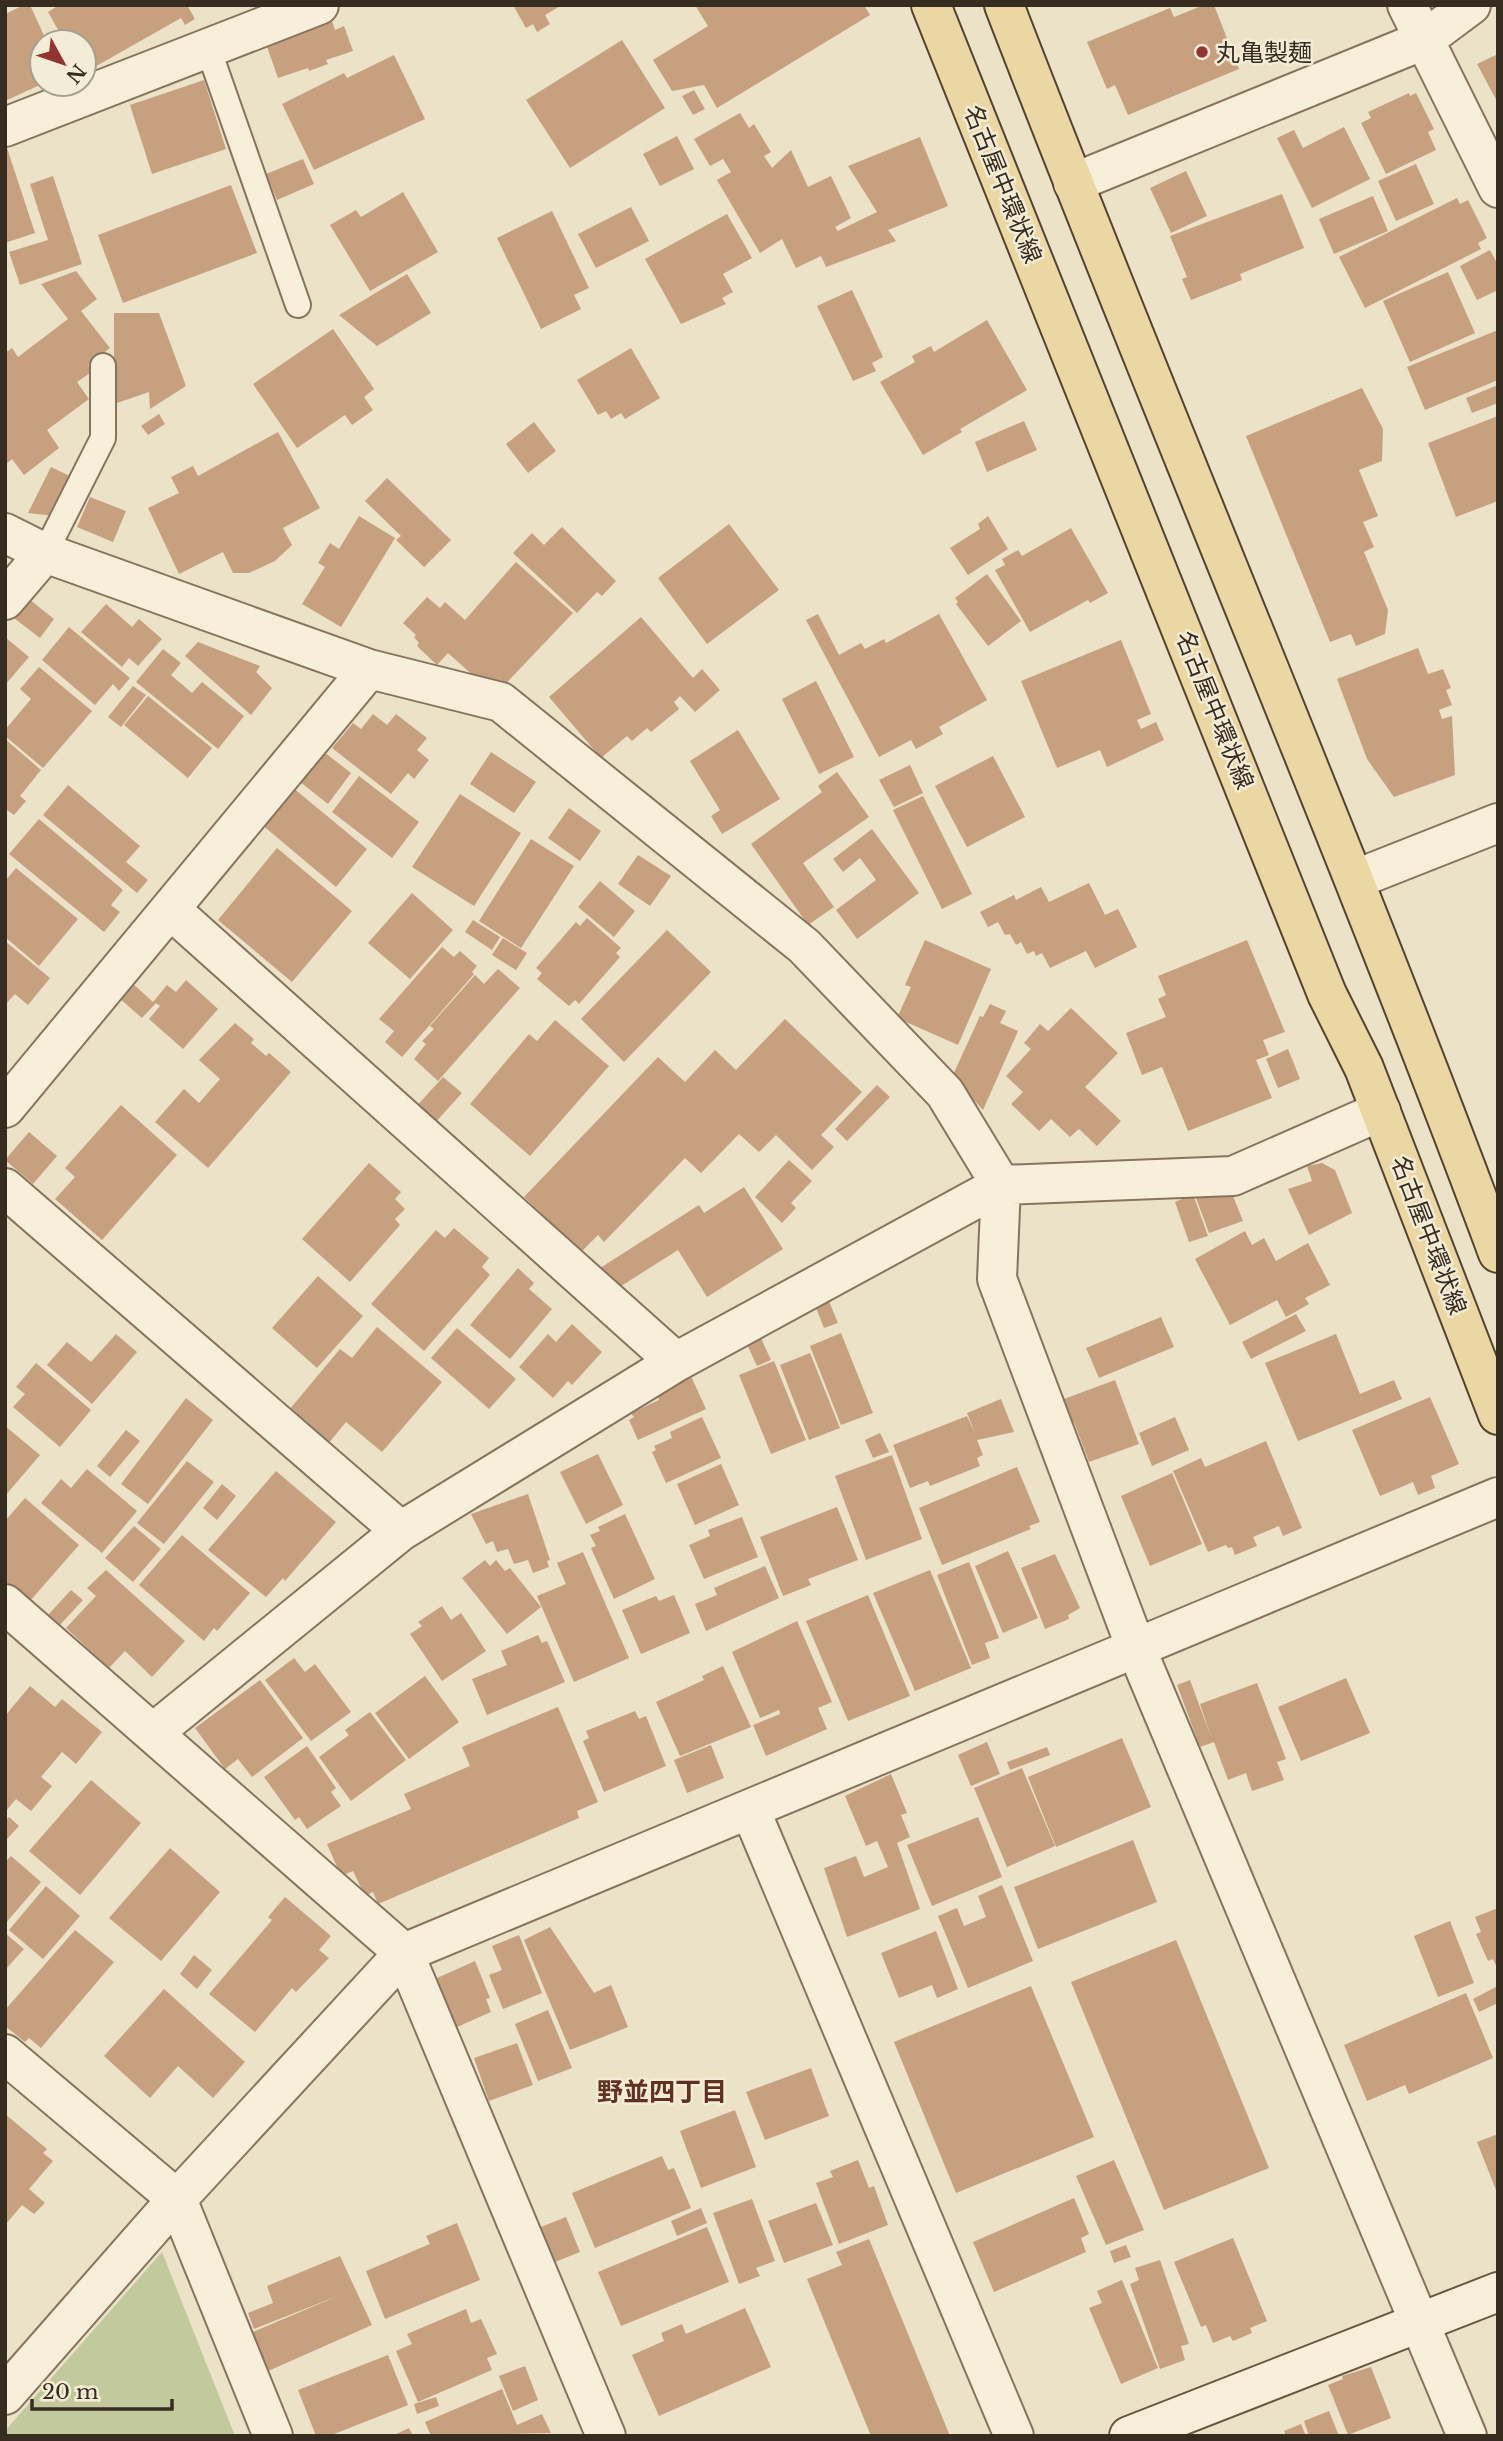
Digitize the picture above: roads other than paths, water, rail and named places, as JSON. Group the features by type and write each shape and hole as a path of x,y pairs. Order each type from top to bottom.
{"main road":[{"name":"名古屋中環状線","path":"931,5 1327,993 1364,1068 1498,1415"},
{"path":"1004,5 1073,183 1356,879 1498,1253"}],"street":[{"path":"5,127 319,5"},
{"path":"1407,5 1498,188"},
{"path":"1073,183 1424,40 1471,5"},
{"path":"5,533 45,553 369,669 501,702 804,946 945,1093 1001,1185 997,1279 1136,1648 1467,2436"},
{"path":"5,600 45,553"},
{"path":"5,1108 369,669"},
{"path":"1356,879 1498,823"},
{"path":"170,909 676,1362"},
{"path":"153,1733 401,1531 676,1362 1001,1185 1233,1176 1381,1111"},
{"path":"5,1188 401,1531"},
{"path":"5,2395 177,2199 404,1953 1498,1497"},
{"path":"5,1604 404,1953 606,2436"},
{"path":"750,1809 1014,2436"},
{"path":"5,2054 177,2199 273,2436"},
{"path":"1129,2436 1498,2292"}],"lane":[{"path":"208,48 298,304"},
{"path":"45,553 103,438 103,366"}],"place":[{"name":"丸亀製麺","path":"1202,52"}],"district":[{"name":"野並四丁目","path":"662,2092"}]}
